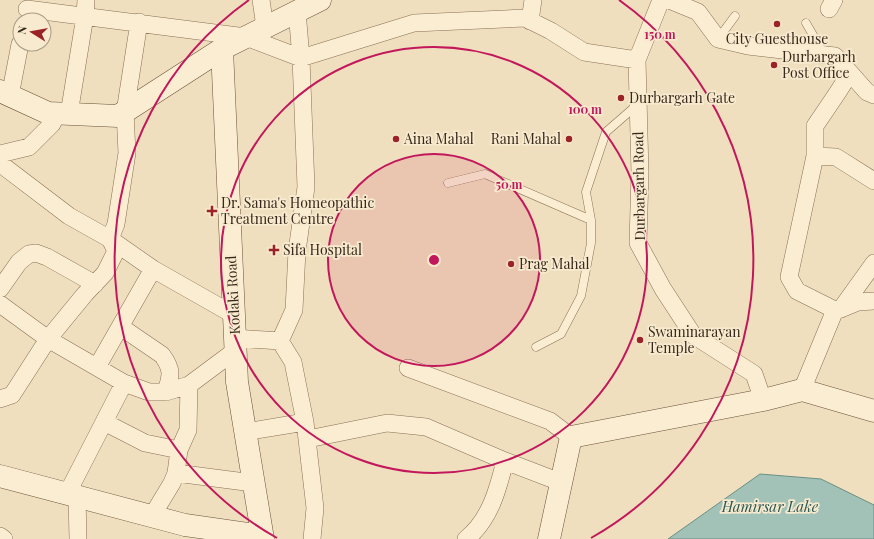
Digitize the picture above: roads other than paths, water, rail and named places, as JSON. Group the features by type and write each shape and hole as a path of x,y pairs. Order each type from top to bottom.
{"street":[{"path":"261,0 265,27"},
{"path":"18,52 5,93 48,113 118,116 222,49 320,0"},
{"path":"530,21 533,0"},
{"name":"Durbargarh Road","path":"661,0 637,60 640,173 638,243 663,288 693,335 754,374 763,400"},
{"path":"669,0 698,12 718,39 748,46 835,56 867,92 874,95"},
{"path":"27,10 85,8 139,22 246,37 301,58 414,23 525,18 551,31 584,52 637,60"},
{"path":"85,8 63,114 29,147 21,149 1,161 69,216 110,239 153,269 234,315"},
{"path":"280,341 294,310 297,251 306,187 301,58 297,11"},
{"path":"0,399 12,395 48,339 105,273 116,251 110,239 116,224 127,153 125,112 139,22"},
{"name":"Kodaki Road","path":"222,49 237,382 262,538"},
{"path":"850,73 815,126 815,156 789,277 797,291 838,309 858,302 874,301"},
{"path":"815,156 836,157 874,181"},
{"path":"0,289 19,262 29,254 36,253 47,257 95,284"},
{"path":"802,390 838,309 874,263"},
{"path":"97,367 153,269"},
{"path":"0,304 48,339 124,383 149,392 166,392 189,385 235,344 280,341"},
{"path":"121,327 162,355 170,369 166,392"},
{"path":"280,341 293,362 306,431 315,508 312,539"},
{"path":"408,368 550,420 571,437 763,400 802,390 874,411"},
{"path":"78,539 72,495 104,422 124,383"},
{"path":"152,516 172,483 176,473 180,450 188,430 189,385"},
{"path":"104,422 145,443 180,450"},
{"path":"245,432 306,431 387,424 426,427 505,461 560,482"},
{"path":"549,539 560,482 571,437"},
{"path":"466,539 482,522 489,509 498,490 505,461"},
{"path":"176,473 253,483"},
{"path":"0,476 185,524 262,538"},
{"path":"0,536 4,539"}],"lane":[{"path":"718,39 735,16"},
{"path":"806,23 825,55"},
{"path":"536,347 561,334 581,296 591,243 591,220 586,192 606,132 638,105"},
{"path":"448,184 485,174 591,220"}],"water":[{"name":"Hamirsar Lake","path":"760,474 821,479 874,505 874,539 668,539"}],"place":[{"name":"City Guesthouse","path":"777,24"},
{"name":"Durbargarh Post Office","path":"774,65"},
{"name":"Durbargarh Gate","path":"621,98"},
{"name":"Aina Mahal","path":"396,139"},
{"name":"Rani Mahal","path":"569,139"},
{"name":"Dr. Sama's Homeopathic Treatment Centre","path":"212,211"},
{"name":"Sifa Hospital","path":"274,250"},
{"name":"Prag Mahal","path":"511,264"},
{"name":"Swaminarayan Temple","path":"640,340"}]}
